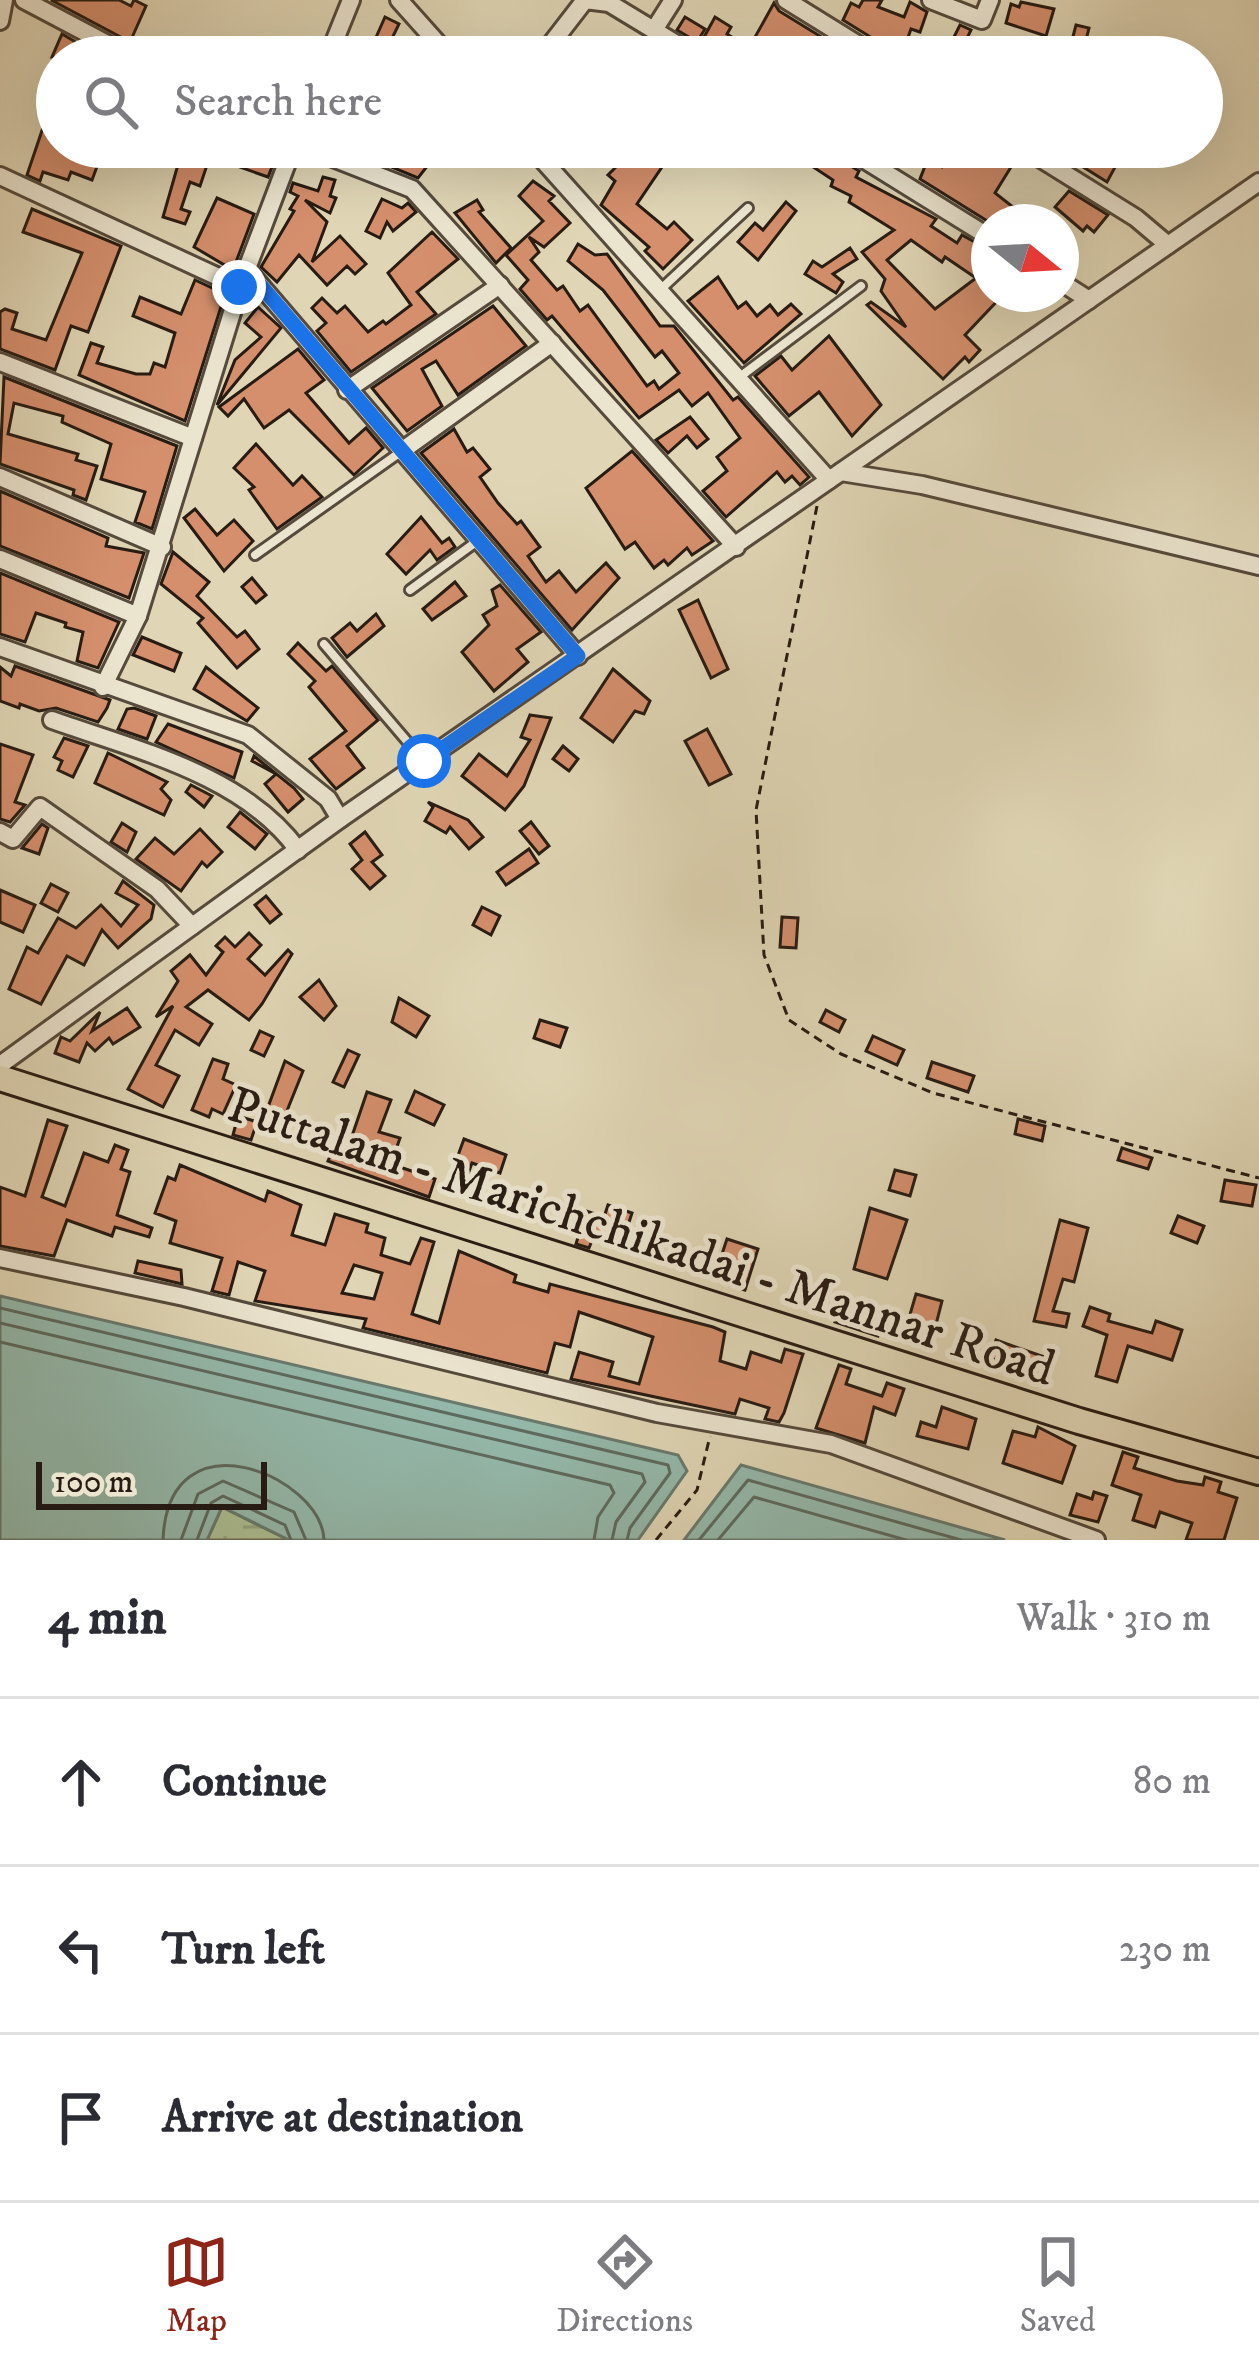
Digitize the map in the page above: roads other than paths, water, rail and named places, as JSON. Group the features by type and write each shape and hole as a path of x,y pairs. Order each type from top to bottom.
{"main road":[{"name":"Puttalam - Marichchikadai - Mannar Road","path":"0,1078 1079,1421 1259,1472"}],"street":[{"path":"0,21 4,0"},
{"path":"24,0 93,36"},
{"path":"336,36 351,0"},
{"path":"399,0 431,36"},
{"path":"558,36 585,0 609,4 663,36"},
{"path":"653,30 673,0"},
{"path":"786,0 844,36"},
{"path":"931,0 982,20 990,0"},
{"path":"103,687 138,616 244,280 285,168"},
{"path":"358,168 412,189 736,547"},
{"path":"550,168 835,476 922,485 1259,566"},
{"path":"877,168 971,227"},
{"path":"1056,168 1136,218 1168,245"},
{"path":"0,176 244,280 404,450 578,656"},
{"path":"0,1065 340,819 1259,182"},
{"path":"347,390 500,285"},
{"path":"1079,294 1089,300"},
{"path":"404,450 552,343"},
{"path":"0,362 193,438"},
{"path":"0,477 162,547"},
{"path":"0,559 138,616"},
{"path":"0,647 248,735 328,799 340,819"},
{"path":"52,720 190,770 278,822 298,850"},
{"path":"0,832 13,838 40,807 157,889 192,926"},
{"path":"0,1258 712,1423 831,1444 1096,1540"}],"lane":[{"path":"659,290 748,208"},
{"path":"741,376 861,286"},
{"path":"255,555 404,450"},
{"path":"410,590 478,542"},
{"path":"324,644 424,761"}],"water":[{"path":"0,1296 678,1455 687,1471 638,1540 289,1540 222,1507 207,1540 0,1540"},
{"path":"741,1465 1005,1540 684,1540"}]}
